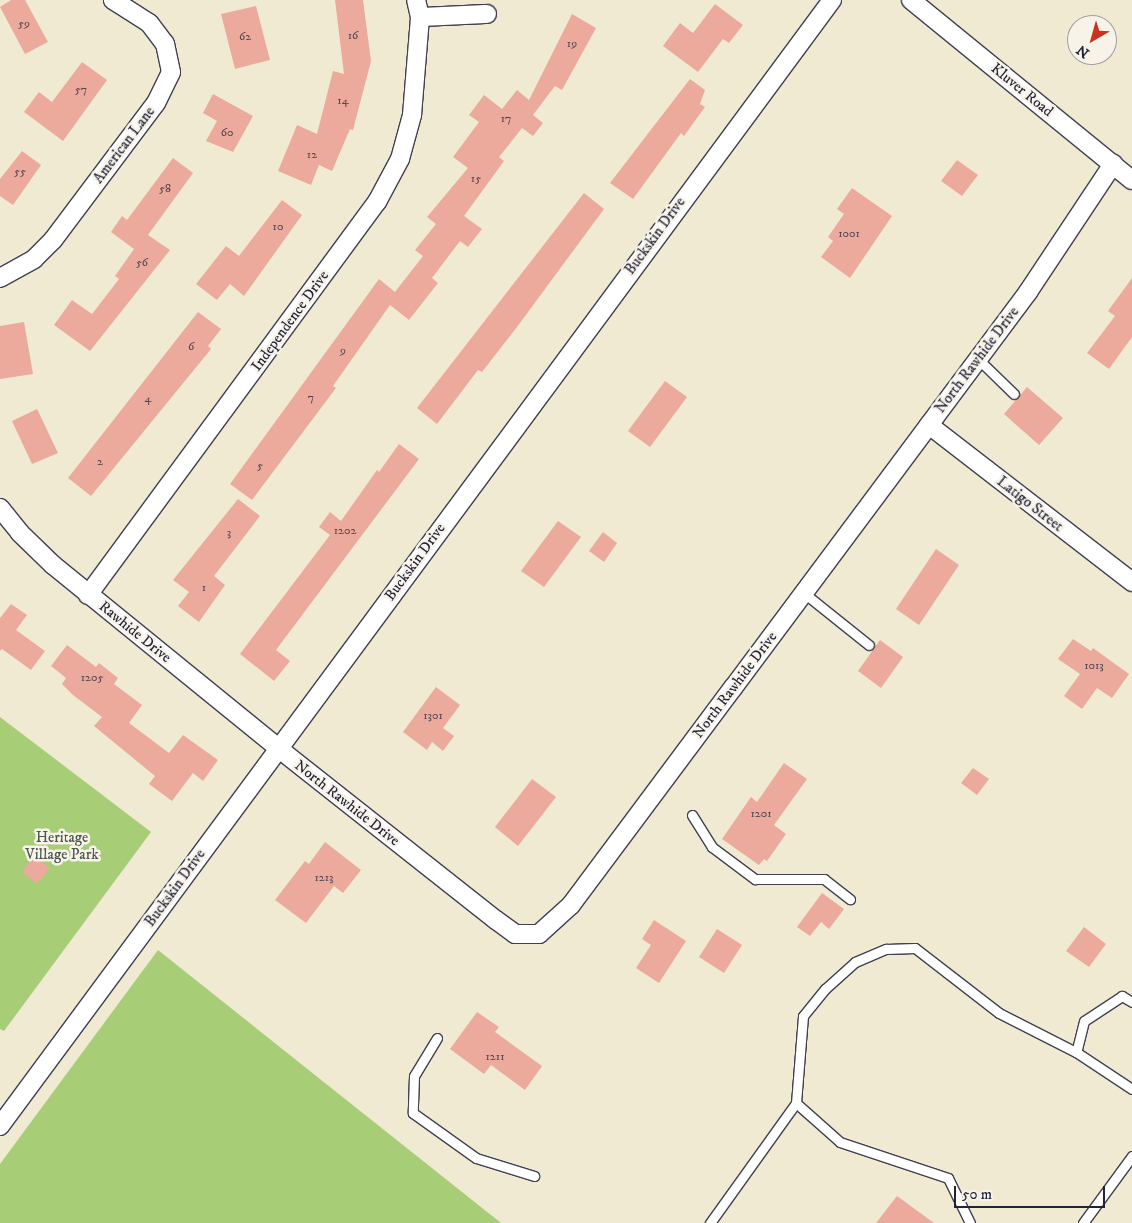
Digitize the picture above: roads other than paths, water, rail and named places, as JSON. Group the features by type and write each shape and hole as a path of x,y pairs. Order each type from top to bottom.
{"street":[{"name":"American Lane","path":"0,278 34,259 53,240 156,103 171,72 165,44 149,23 113,0"},
{"name":"Independence Drive","path":"88,595 377,202 400,159 412,115 420,17 416,0"},
{"name":"Buckskin Drive","path":"0,1126 832,0"},
{"name":"Kluver Road","path":"911,0 1132,180"},
{"path":"420,17 487,14"},
{"name":"North Rawhide Drive","path":"278,748 515,934 539,934 571,905 804,593 1028,292 1113,164"},
{"name":"Latigo Street","path":"929,425 1132,582"},
{"name":"Rawhide Drive","path":"0,508 20,532 88,595 278,748"}],"lane":[{"path":"978,359 1014,394"},
{"path":"804,593 868,645"},
{"path":"692,815 712,847 755,879 824,879 850,898"},
{"path":"710,1223 796,1103 803,1016 825,989 855,962 886,949 915,948 998,1013 1076,1052 1132,1089"},
{"path":"1076,1052 1084,1021 1122,996 1132,1002"},
{"path":"437,1038 414,1076 413,1113 476,1158 534,1176"},
{"path":"796,1103 840,1142 948,1178 970,1223"},
{"path":"1083,1223 1132,1156"}],"park label":[{"name":"Heritage Village Park","path":"62,846"}]}
